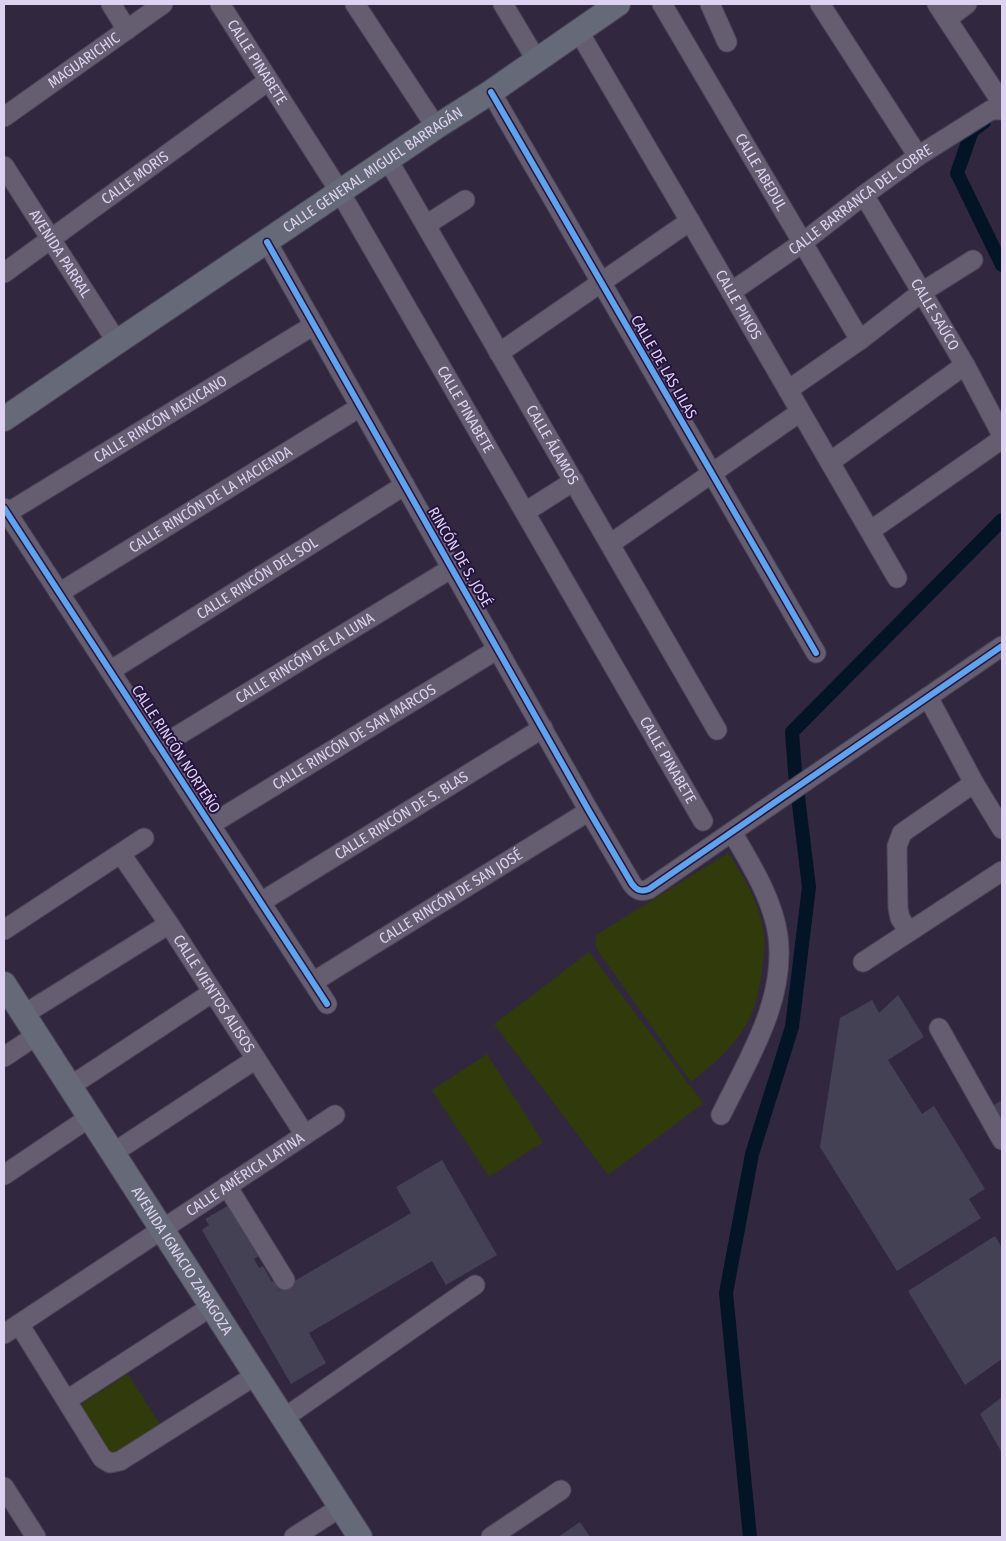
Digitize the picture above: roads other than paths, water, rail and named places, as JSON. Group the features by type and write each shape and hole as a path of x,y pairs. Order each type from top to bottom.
{"main road":[{"name":"CALLE GENERAL MIGUEL BARRAGÁN","path":"4,419 436,127 492,92 618,4"},
{"name":"AVENIDA IGNACIO ZARAGOZA","path":"4,984 360,1537"}],"street":[{"path":"111,4 127,30"},
{"name":"MAGUARICHIC","path":"4,117 163,4"},
{"name":"CALLE PINABETE","path":"220,4 340,192 703,821"},
{"path":"355,4 436,127"},
{"path":"503,4 537,61"},
{"path":"710,4 727,42"},
{"path":"820,4 918,156"},
{"path":"967,4 942,11 999,102"},
{"name":"CALLE ABEDUL","path":"669,6 802,243 860,340"},
{"name":"CALLE PINOS","path":"579,32 898,578"},
{"name":"CALLE MORIS","path":"4,273 268,81"},
{"name":"CALLE DE LAS LILAS","path":"492,92 816,653"},
{"name":"CALLE BARRANCA DEL COBRE","path":"731,292 802,243 918,156 999,102"},
{"name":"CALLE ÁLAMOS","path":"388,160 717,730"},
{"name":"AVENIDA PARRAL","path":"4,166 117,342"},
{"name":"CALLE SAÚCO","path":"864,195 966,365 1002,437"},
{"path":"426,225 465,200"},
{"path":"499,353 690,221"},
{"name":"RINCÓN DE S. JOSÉ","path":"267,242 634,888 641,891 649,889 732,832"},
{"path":"788,390 860,340 922,292 973,260"},
{"name":"CALLE RINCÓN MEXICANO","path":"6,510 314,325"},
{"path":"830,462 966,365"},
{"name":"CALLE RINCÓN DE LA HACIENDA","path":"59,593 360,407"},
{"path":"610,544 800,412"},
{"path":"870,532 1002,437"},
{"path":"525,512 574,481"},
{"name":"CALLE RINCÓN DEL SOL","path":"110,671 405,485"},
{"name":"CALLE RINCÓN NORTEÑO","path":"6,510 327,1004"},
{"name":"CALLE RINCÓN DE LA LUNA","path":"159,747 452,568"},
{"path":"721,1115 768,1017 775,990 778,963 778,935 771,910 758,879 732,832 1002,646"},
{"name":"CALLE RINCÓN DE SAN MARCOS","path":"210,825 498,649"},
{"path":"928,697 974,783 1002,829"},
{"name":"CALLE RINCÓN DE S. BLAS","path":"261,902 543,728"},
{"path":"909,932 900,918 898,908 897,846 899,839 902,833 974,783"},
{"name":"CALLE RINCÓN DE SAN JOSÉ","path":"313,982 589,811"},
{"path":"4,930 144,838"},
{"name":"CALLE VIENTOS ALISOS","path":"121,854 169,924 305,1135"},
{"path":"863,962 1002,871"},
{"path":"24,1015 169,924"},
{"path":"69,1087 213,992"},
{"path":"939,1028 1002,1140"},
{"path":"4,1057 37,1035"},
{"path":"113,1153 256,1060"},
{"name":"CALLE AMÉRICA LATINA","path":"11,1329 335,1115"},
{"path":"4,1175 90,1117"},
{"path":"227,1186 285,1280"},
{"path":"284,1418 475,1285"},
{"path":"67,1400 212,1306"},
{"path":"11,1329 67,1400 102,1458 110,1463 120,1461 256,1375"},
{"path":"4,1487 36,1537"},
{"path":"491,1537 561,1490"},
{"path":"294,1537 341,1507"}],"waterway":[{"path":"984,122 972,131 957,173 1002,265"},
{"path":"750,1537 726,1293 752,1154 792,1027 809,887 792,732 1002,520"}]}
